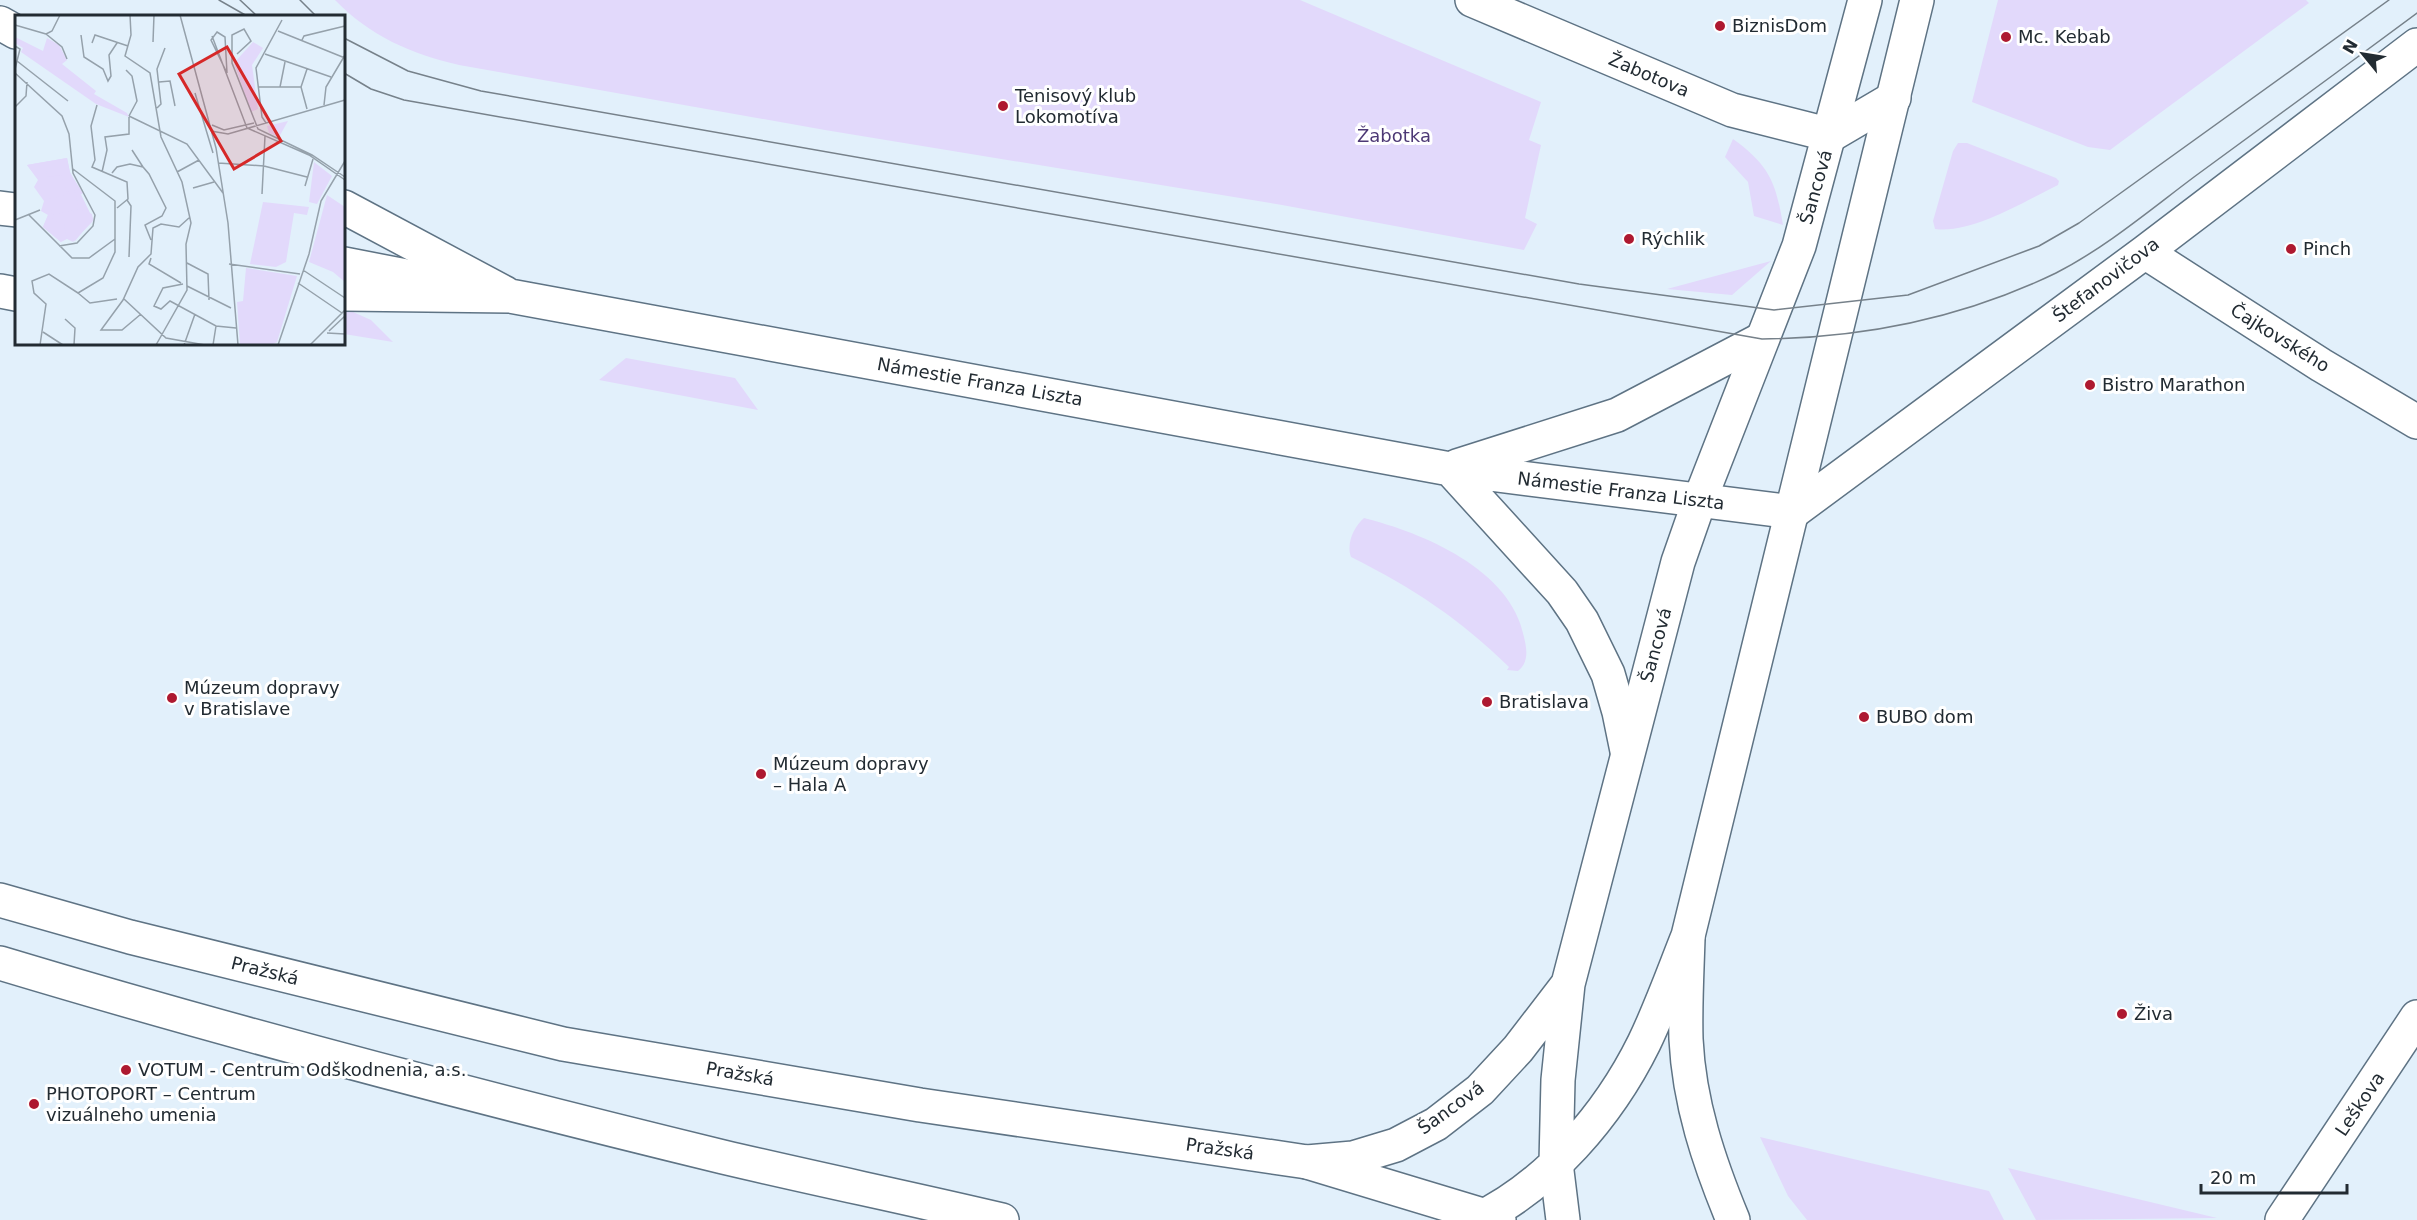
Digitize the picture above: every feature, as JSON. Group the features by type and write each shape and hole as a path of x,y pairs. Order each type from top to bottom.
{"main road":[{"name":"Žabotova","path":"1472,0 1732,110 1831,135"},
{"name":"Šancová","path":"1307,1162 1353,1158 1396,1145 1436,1124 1480,1090 1518,1049 1568,984 1678,562 1699,502 1799,246 1831,135 1865,0"},
{"path":"1487,1218 1515,1199 1556,1163 1588,1127 1619,1084 1644,1043 1688,936 1917,0"},
{"name":"Štefanovičova","path":"1793,512 2145,252 2417,45"},
{"path":"1831,135 1894,98"},
{"path":"0,208 15,210"},
{"name":"Námestie Franza Liszta","path":"345,208 510,296"},
{"name":"Čajkovského","path":"2145,252 2417,422"},
{"name":"Námestie Franza Liszta","path":"345,264 1450,469 1793,512"},
{"path":"0,291 15,294"},
{"name":"Námestie Franza Liszta","path":"345,294 510,296"},
{"name":"Námestie Franza Liszta","path":"1450,469 1617,415 1762,339"},
{"path":"1450,469 1562,592 1582,621 1608,674 1627,751"},
{"name":"Pražská","path":"0,900 130,937 563,1044 920,1105 1307,1162 1487,1218"},
{"path":"1688,936 1686,1040 1697,1117 1712,1170 1733,1220"},
{"path":"0,963 128,1001 519,1106 726,1157 1002,1220"},
{"path":"1563,1220 1556,1163 1558,1080 1568,984"},
{"name":"Leškova","path":"2282,1220 2417,1017"}],"green space":[{"name":"Tenisový klub Lokomotíva","path":"335,0 1300,0 1541,102 1529,140 1541,145 1525,218 1537,224 1524,250 1282,205 825,130 459,65 441,61 392,42 362,24"},
{"path":"1998,0 2306,0 2309,3 2110,150 2088,147 1972,102"},
{"path":"1733,139 1755,157 1769,176 1774,186 1783,225 1754,216 1748,182 1725,157"},
{"path":"1958,143 1967,143 2056,178 2059,181 2058,185 1998,215 1965,226 1935,229 1933,221 1953,151"},
{"path":"1771,261 1732,295 1667,289"},
{"path":"345,308 371,320 393,342 345,334"},
{"path":"626,358 735,378 758,410 599,380"},
{"path":"1364,518 1412,533 1437,544 1483,573 1502,592 1516,613 1526,647 1526,660 1522,667 1518,671 1507,670 1509,667 1454,619 1415,593 1351,557 1352,536"},
{"path":"1760,1137 1989,1191 2004,1220 1807,1220 1788,1196"},
{"path":"2008,1168 2217,1218 2036,1220"}],"tram line":[{"path":"219,0 245,15"},
{"path":"240,0 256,15"},
{"path":"300,0 315,15"},
{"path":"345,39 408,71 481,91 1579,284 1774,310 1908,295 2039,246 2079,223 2389,0"},
{"path":"345,74 371,89 404,100 1762,339 1800,338 1875,330 1949,313 2021,289 2056,273 2127,228 2417,13"}],"place":[{"name":"BiznisDom","path":"1720,26"},
{"name":"Mc. Kebab","path":"2006,37"},
{"name":"Tenisový klub Lokomotíva","path":"1003,106"},
{"name":"Rýchlik","path":"1629,239"},
{"name":"Pinch","path":"2291,249"},
{"name":"Bistro Marathon","path":"2090,385"},
{"name":"Múzeum dopravy v Bratislave","path":"172,698"},
{"name":"Bratislava","path":"1487,702"},
{"name":"BUBO dom","path":"1864,717"},
{"name":"Múzeum dopravy – Hala A","path":"761,774"},
{"name":"Živa","path":"2122,1014"},
{"name":"VOTUM - Centrum Odškodnenia, a.s.","path":"126,1070"},
{"name":"PHOTOPORT – Centrum vizuálneho umenia","path":"34,1104"}],"park label":[{"name":"Žabotka","path":"1394,136"}]}
